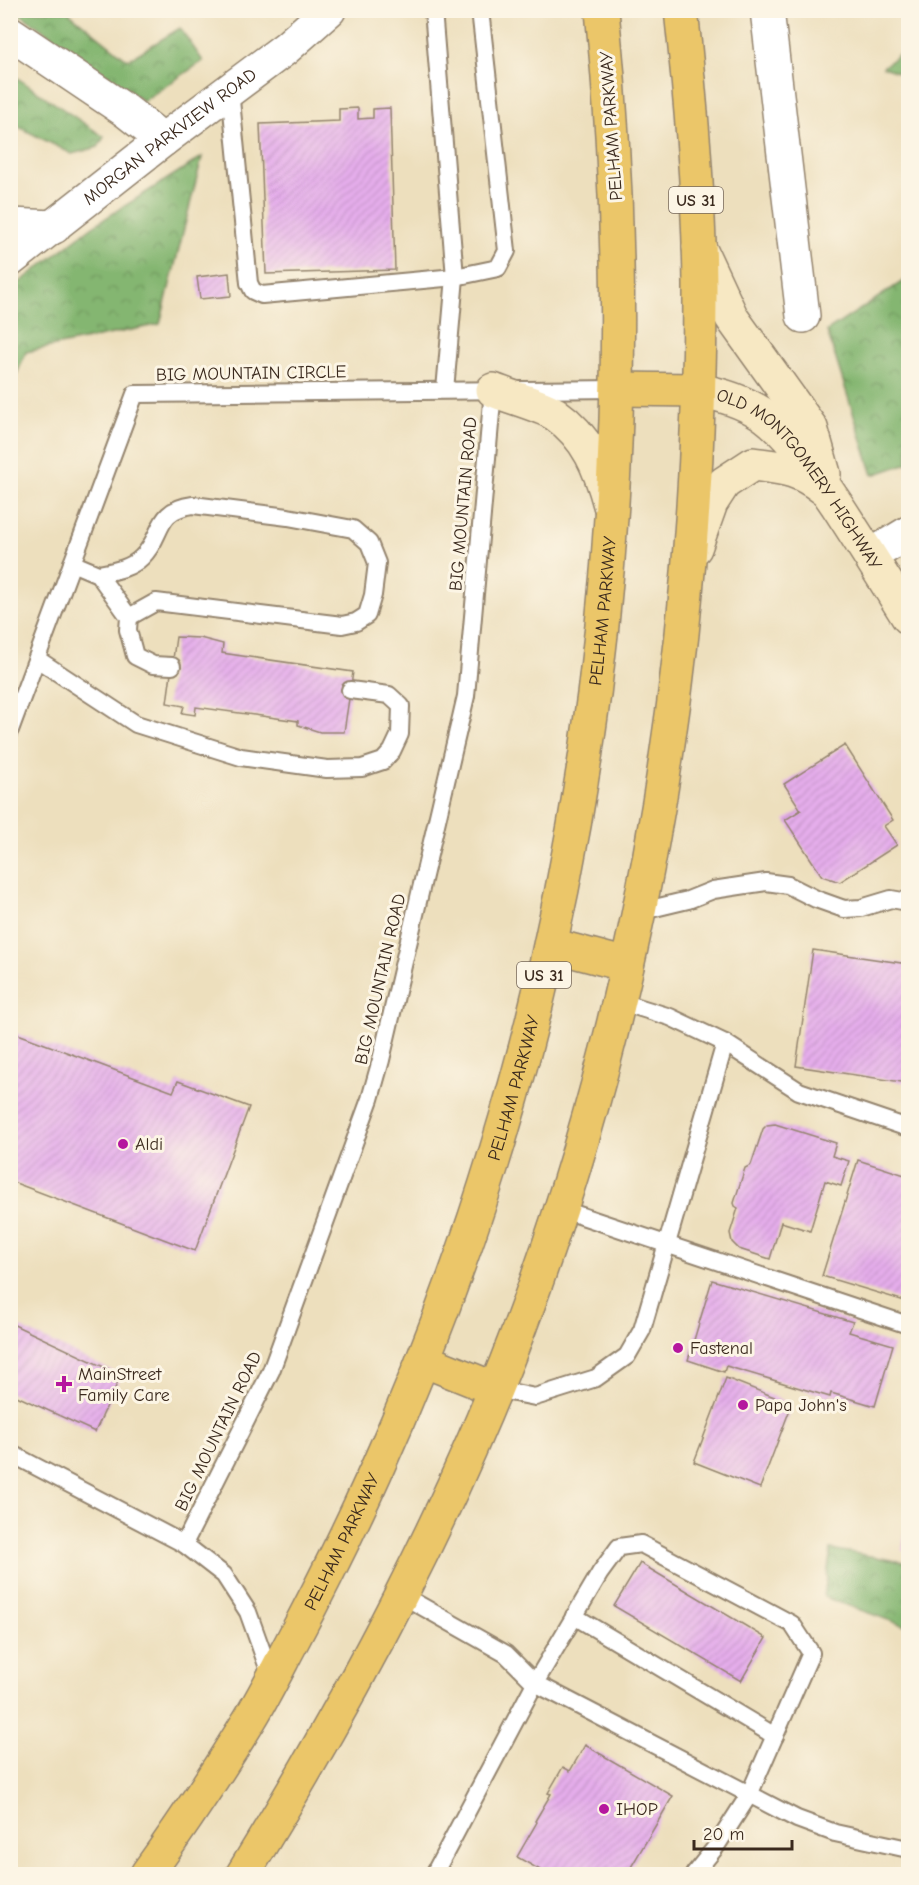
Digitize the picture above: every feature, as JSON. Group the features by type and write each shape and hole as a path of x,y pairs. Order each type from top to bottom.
{"main road":[{"name":"PELHAM PARKWAY","path":"147,1875 253,1715 352,1524 423,1360 459,1262 528,1036 551,945 567,873 586,758 601,640 613,515 618,389 618,287 615,179 602,10"},
{"name":"US 31","path":"243,1875 357,1681 435,1524 495,1389 528,1306 561,1209 599,1081 627,965 663,786 678,677 690,561 697,452 699,247 689,89 681,10"},
{"path":"618,389 697,390"},
{"path":"551,945 627,965"},
{"path":"423,1360 495,1389"}],"street":[{"name":"MORGAN PARKVIEW ROAD","path":"10,260 163,140 286,48 329,10"},
{"path":"767,10 803,316"},
{"path":"10,33 126,111 163,140"},
{"path":"10,225 54,227"},
{"path":"699,247 732,318 811,428 829,493"},
{"path":"493,390 554,413 584,440 601,472 613,515"},
{"name":"OLD MONTGOMERY HIGHWAY","path":"697,390 717,393 741,402 763,414 789,439 829,493 909,617"},
{"path":"690,561 711,503 724,483 753,464 790,469 808,476 829,493"},
{"path":"870,556 909,533"}],"lane":[{"path":"433,10 455,277 445,390"},
{"path":"230,90 249,284 253,291 262,295 455,277 498,268 507,251 480,10"},
{"name":"BIG MOUNTAIN CIRCLE","path":"10,730 135,394 618,389"},
{"name":"BIG MOUNTAIN ROAD","path":"184,1544 271,1371 370,1099 381,1060 466,696 493,390"},
{"path":"98,574 124,569 143,556 168,514 180,507 193,505 288,517 353,529 369,543 377,563 373,595 367,615 356,622 342,625 156,602 129,617"},
{"path":"72,563 98,574 129,617 128,630 135,656 153,665 172,666"},
{"path":"37,659 136,724 241,757 327,769 362,768 383,761 392,751 400,734 401,706 389,695 350,690"},
{"path":"638,912 687,900 713,890 766,882 788,885 816,899 844,909 861,908 891,898 909,902"},
{"path":"618,1001 670,1017 725,1043 799,1091 909,1128"},
{"path":"495,1389 535,1397 596,1378 627,1356 642,1330 725,1043"},
{"path":"561,1209 909,1325"},
{"path":"10,1453 184,1544 224,1575 248,1612 272,1679"},
{"path":"434,1875 535,1683 600,1573 619,1547 641,1544 792,1624 811,1653 749,1795 715,1848 694,1875"},
{"path":"400,1594 506,1654 535,1683 797,1820 835,1833 909,1849"},
{"path":"574,1616 775,1736"}],"green space":[{"path":"16,11 67,11 128,60 180,28 203,61 143,101"},
{"path":"908,47 908,76 883,67"},
{"path":"10,73 104,137 98,147 72,154 11,123"},
{"path":"202,157 160,324 26,352 11,388 11,289 93,226"},
{"path":"908,278 908,463 873,475 827,331"},
{"path":"831,1549 908,1563 908,1627 824,1597"}],"building":[{"path":"358,108 358,119 373,118 373,109 390,108 395,270 266,274 260,124 339,121 339,109"},
{"path":"229,273 231,296 200,299 197,277"},
{"path":"176,637 200,638 223,644 222,653 353,672 344,732 320,732 298,725 298,721 196,707 195,715 182,713 184,706 167,703"},
{"path":"845,745 893,820 884,826 897,845 840,882 822,876 785,820 801,810 784,784"},
{"path":"813,950 908,964 908,1083 796,1066"},
{"name":"Aldi","path":"10,1031 173,1092 178,1081 249,1107 195,1251 10,1181"},
{"path":"775,1124 836,1143 832,1156 849,1161 841,1186 825,1181 810,1231 781,1222 770,1259 739,1249 732,1242 730,1233 738,1208 734,1203 745,1168 751,1165 763,1129 767,1125"},
{"path":"858,1160 908,1176 908,1302 822,1276"},
{"path":"712,1280 853,1322 849,1332 893,1345 875,1406 831,1393 830,1397 726,1366 724,1372 688,1360"},
{"name":"MainStreet Family Care","path":"10,1323 121,1375 95,1432 10,1393"},
{"path":"726,1378 792,1404 760,1488 694,1462"},
{"path":"907,1514 908,1551 902,1551"},
{"path":"640,1563 766,1638 741,1681 614,1606"},
{"name":"IHOP","path":"585,1745 673,1796 627,1874 547,1874 517,1857 537,1822 535,1821 551,1794 548,1793 563,1767 570,1771"}],"place":[{"name":"Aldi","path":"123,1144"},
{"name":"Fastenal","path":"678,1348"},
{"name":"MainStreet Family Care","path":"64,1384"},
{"name":"Papa John's","path":"743,1405"},
{"name":"IHOP","path":"604,1809"}]}
